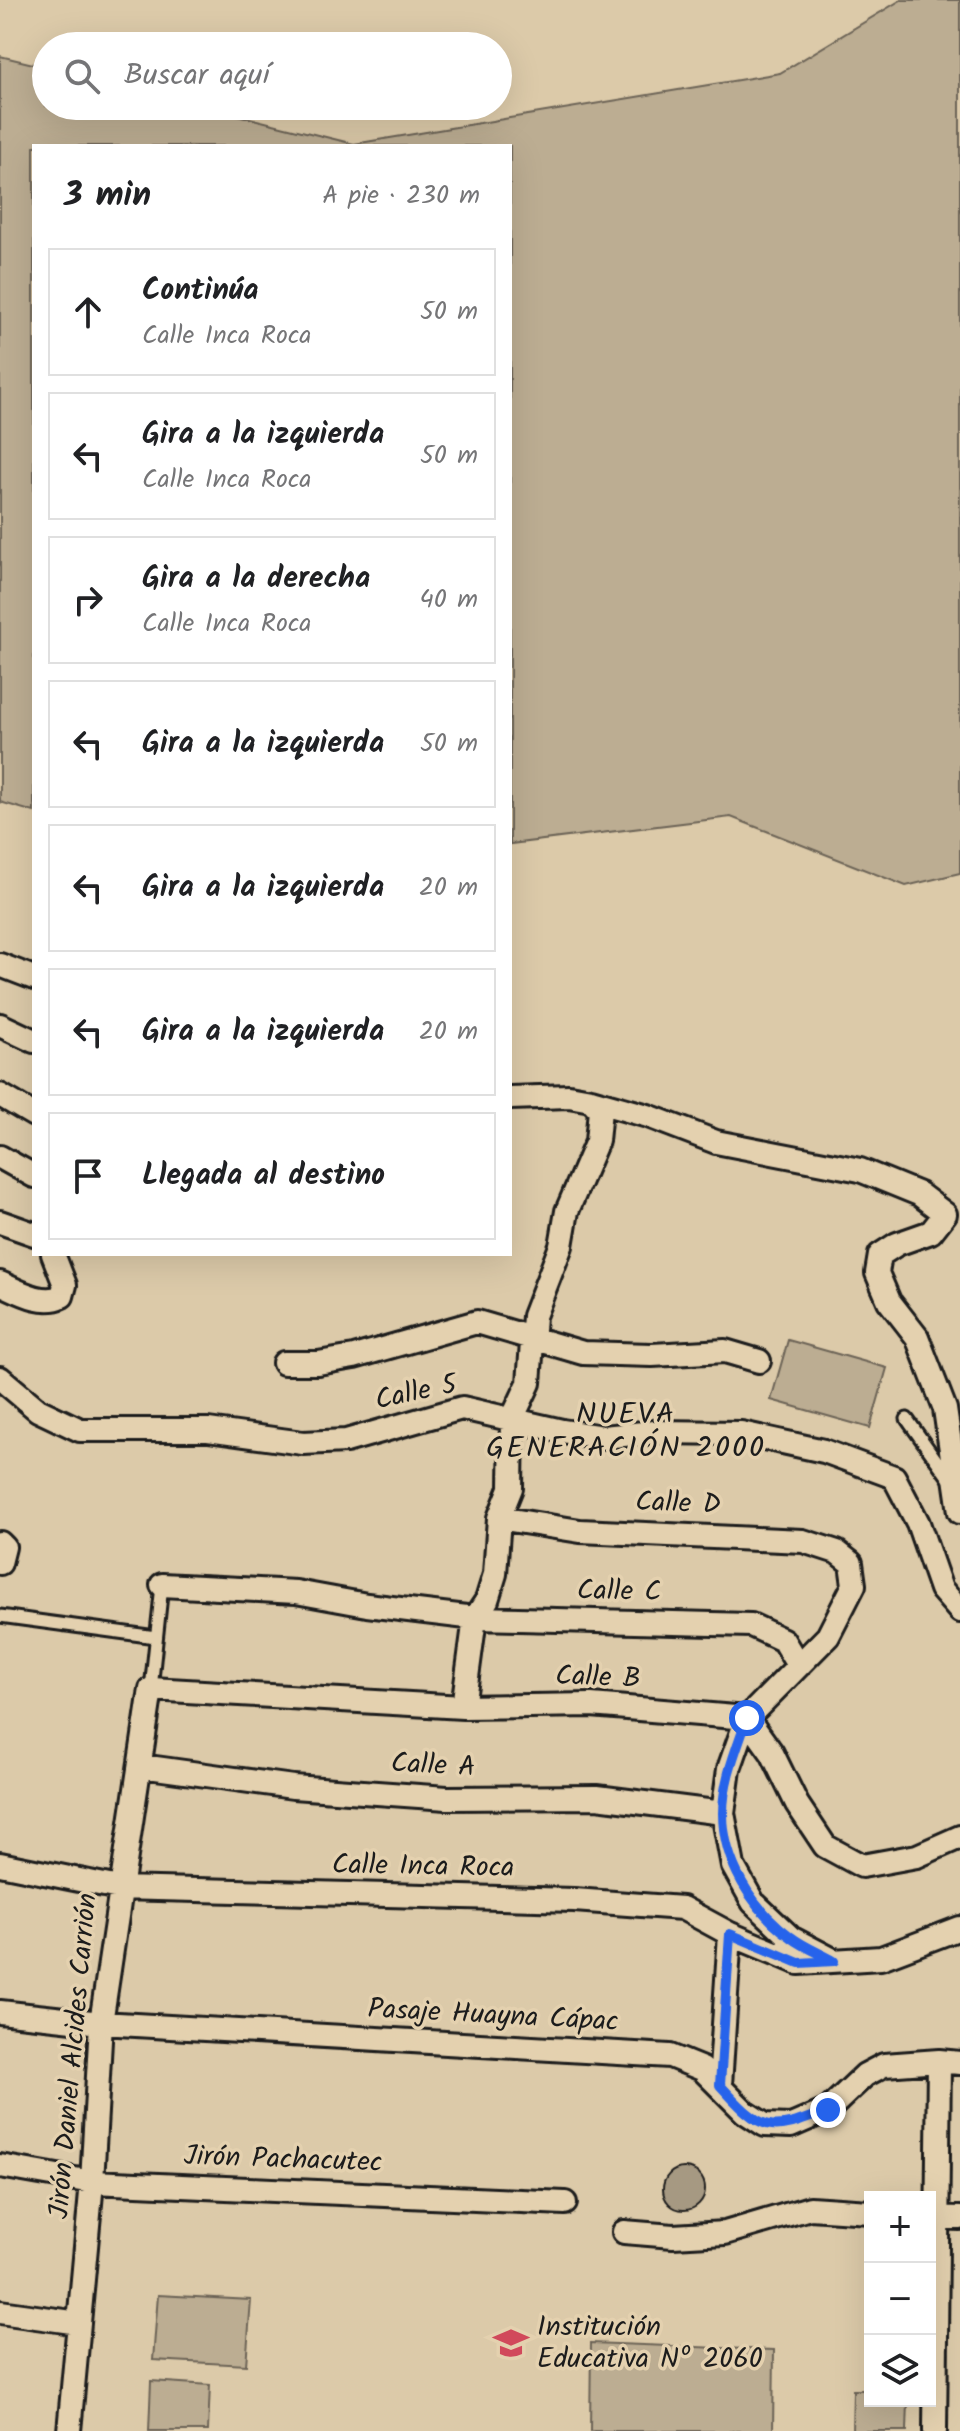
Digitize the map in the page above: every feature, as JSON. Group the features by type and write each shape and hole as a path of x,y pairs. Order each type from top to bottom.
{"street":[{"path":"0,965 32,977"},
{"path":"0,1025 32,1040"},
{"path":"0,1095 32,1114"},
{"path":"512,1098 569,1096 591,1100 648,1116 716,1142 860,1170 919,1194 945,1214 931,1232 897,1244 880,1255 877,1273 889,1301 917,1337 945,1409 960,1512"},
{"path":"463,1707 475,1618 487,1600 495,1574 499,1518 511,1488 512,1419 529,1383 534,1316 561,1246 567,1211 597,1141 600,1110 591,1100"},
{"path":"0,1157 32,1175"},
{"path":"0,1222 32,1233"},
{"path":"0,1283 29,1296 54,1300 62,1296 65,1285 54,1256"},
{"path":"284,1363 318,1363 354,1357 477,1322 583,1353 652,1355 725,1351 759,1361"},
{"name":"Calle 5","path":"0,1378 38,1410 80,1430 208,1430 303,1443 346,1441 462,1408 603,1437 654,1432 741,1433 824,1451 894,1477 918,1523 941,1589 960,1611"},
{"name":"Calle D","path":"499,1518 580,1531 803,1541 837,1552 851,1563 854,1585 828,1636 798,1665"},
{"path":"0,1543 4,1547 0,1563"},
{"name":"Calle C","path":"162,1585 296,1592 367,1605 475,1618 751,1625 783,1640 798,1665"},
{"path":"798,1665 747,1718 729,1769 723,1813 733,1866 753,1902 791,1938 834,1961"},
{"name":"Calle B","path":"151,1689 463,1707 591,1705 747,1718"},
{"name":"Jirón Daniel Alcides Carrión","path":"69,2431 92,2182 101,2023 151,1689"},
{"path":"747,1718 772,1753 797,1804 825,1846 862,1866 917,1856 960,1837"},
{"name":"Calle A","path":"141,1766 293,1787 447,1798 597,1797 723,1813"},
{"name":"Calle Inca Roca","path":"0,1864 119,1888 574,1900 682,1908 730,1934 799,1963 881,1958 960,1928"},
{"path":"720,2085 730,1934"},
{"name":"Pasaje Huayna Cápac","path":"0,2012 101,2023 670,2056 702,2069 745,2112 765,2125 791,2126 828,2110 865,2075 884,2065 950,2062"},
{"path":"935,2431 950,2062"},
{"name":"Jirón Pachacutec","path":"0,2166 92,2182 565,2203"},
{"path":"624,2232 673,2236 725,2233 810,2208 864,2212"},
{"path":"0,2312 79,2323"}],"lane":[{"path":"907,1419 956,1488"},
{"path":"151,1689 162,1585"},
{"path":"0,1616 156,1637"}],"shaded area":[{"path":"901,0 960,0 960,873 906,886 731,817 512,844 512,144 354,144 780,73"},
{"path":"0,56 32,64 32,120 257,120 354,144 32,144 32,811 0,802"},
{"path":"788,1340 887,1368 870,1428 771,1400"},
{"path":"158,2295 251,2300 246,2365 153,2360"},
{"path":"591,2343 774,2350 773,2431 590,2431"},
{"path":"151,2381 210,2385 208,2431 149,2431"},
{"path":"853,2390 864,2390 864,2407 908,2407 907,2431 852,2431"}],"building":[{"path":"684,2168 699,2174 705,2189 699,2204 684,2210 669,2204 663,2189 669,2174"}],"place":[{"name":"Institución Educativa Nº 2060","path":"511,2343"}],"district":[{"name":"NUEVA GENERACIÓN 2000","path":"626,1432"}],"route":[{"path":"747,1718 729,1769 723,1813 733,1866 753,1902 791,1938 834,1961 799,1963 730,1934 720,2085 745,2112 765,2125 791,2126 828,2110"}]}
